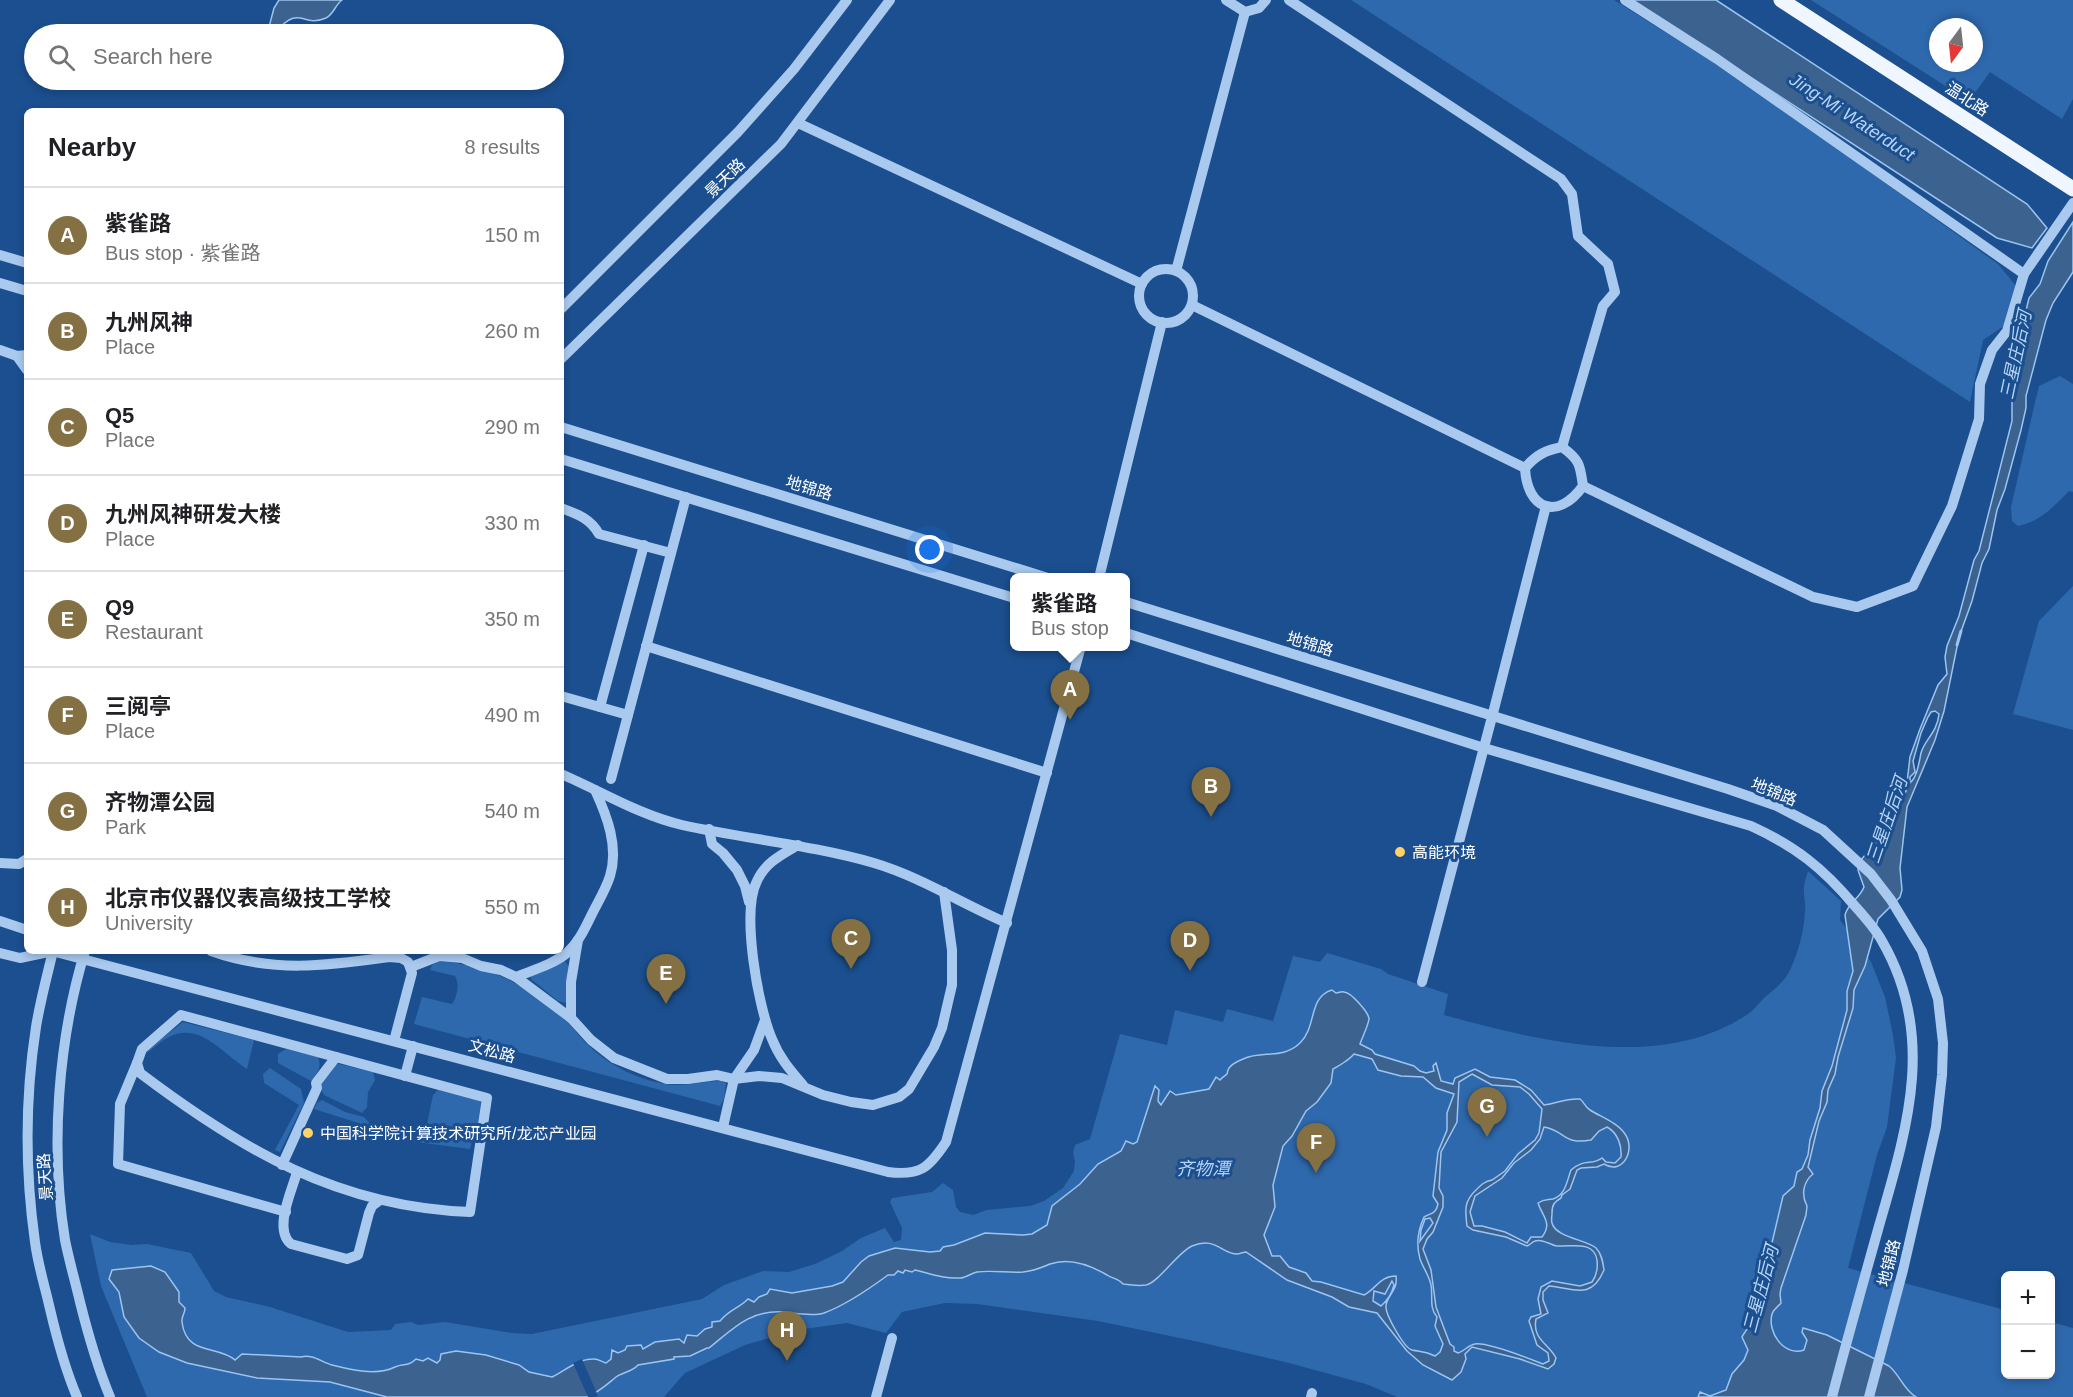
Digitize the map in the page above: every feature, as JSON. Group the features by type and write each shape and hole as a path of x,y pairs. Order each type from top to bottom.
{"main road":[{"name":"温北路","path":"1781,0 2073,189"}],"street":[{"name":"景天路","path":"564,306 738,132 794,69 847,0"},
{"name":"景天路","path":"564,355 781,144 890,0"},
{"path":"1226,0 1245,12 1259,8 1266,0"},
{"path":"1289,0 1561,178 1572,194 1578,236 1608,264 1615,292 1603,306 1562,447"},
{"path":"1625,0 1717,59 2024,274"},
{"path":"1176,271 1245,12"},
{"path":"798,123 1142,284"},
{"path":"1584,486 1813,597 1857,607 1913,586 1952,506 1979,419 1980,384 1992,350 2007,331 2024,274 2073,203"},
{"path":"0,255 24,262"},
{"path":"1161,270 1176,271 1183,275 1192,289 1192,305 1180,319 1162,322 1147,315 1142,308 1140,292 1142,284 1147,277 1161,270"},
{"path":"0,283 24,290"},
{"path":"1192,305 1525,468"},
{"path":"1100,573 1162,322"},
{"path":"0,350 22,355"},
{"name":"地锦路","path":"564,428 1032,573"},
{"path":"1562,447 1576,457 1584,486 1574,500 1561,507 1546,506 1534,498 1525,482 1525,468 1533,458 1547,449 1562,447"},
{"path":"564,460 1010,597"},
{"path":"611,779 686,496"},
{"path":"1422,982 1546,506"},
{"path":"564,509 583,516 599,534 672,553"},
{"path":"600,707 644,545"},
{"name":"地锦路","path":"1130,604 1777,806 1823,830 1847,850 1884,889 1922,951 1938,999 1943,1043 1939,1110 1931,1152 1869,1397"},
{"name":"地锦路","path":"1130,635 1484,748 1751,826 1776,838 1811,860 1850,900 1881,939 1889,955 1910,1018 1913,1051 1911,1099 1902,1145 1832,1397"},
{"path":"646,646 1047,773"},
{"path":"564,775 642,812 681,825 798,845 875,864 911,876 978,911 1007,923 1079,651"},
{"path":"564,697 628,715"},
{"path":"516,976 557,959 567,952 578,940 609,879 611,837 606,813 595,790"},
{"path":"709,829 712,844 723,853 741,878 751,908"},
{"path":"798,845 776,858 765,868 751,896 751,908 759,999 765,1020 784,1064 803,1085"},
{"path":"0,863 19,864 24,862"},
{"path":"411,967 440,956 457,954 481,966 501,969 516,976 571,1017 591,1040 614,1058 651,1075 667,1079 717,1075 734,1079 743,1077 782,1078 823,1095 873,1105 899,1097 909,1089 934,1047 942,1028 952,985 952,950 944,892"},
{"path":"0,921 24,929"},
{"name":"文松路","path":"83,955 394,1041 888,1172 907,1174 923,1168 936,1158 946,1142 1007,923"},
{"path":"571,1017 571,982 578,940"},
{"name":"文松路","path":"0,953 20,958 38,954"},
{"name":"景天路","path":"51,954 36,1027 30,1086 27,1140 30,1196 35,1245 45,1289 58,1341 77,1397"},
{"path":"222,954 246,961 289,967 311,967 390,954 408,962 412,973 394,1041"},
{"name":"景天路","path":"83,955 66,1032 60,1088 57,1140 60,1194 65,1239 87,1332 101,1377 110,1397"},
{"path":"136,1063 140,1073 198,1117 282,1166 321,1182 380,1200 438,1211 470,1212 487,1098 181,1015 142,1049 136,1063 120,1104 118,1164 286,1212"},
{"path":"723,1127 734,1079 754,1050 765,1020"},
{"path":"405,1076 413,1046"},
{"path":"282,1166 317,1088 316,1083 336,1057"},
{"path":"297,1172 282,1224 286,1240 291,1244 347,1259 357,1255 369,1212 372,1206 380,1200"},
{"path":"876,1397 892,1338"}],"shaded area":[{"path":"1351,0 1614,0 1749,85 1998,264 2016,286 2004,326 1983,340 1970,402"},
{"path":"1811,0 2073,0 2073,99 2062,119 1990,72 1969,101"},
{"path":"2060,376 2073,384 2073,492 2069,491 2040,517 2018,526 2012,521 2011,507 2039,386"},
{"path":"2073,586 2073,730 2013,714 2039,621"},
{"path":"1808,871 1841,901 1840,920 1871,962 1885,997 1896,1058 1887,1127 1877,1155 1848,1268 2001,1309 2001,1379 2055,1379 2055,1323 2073,1328 2073,1397 1397,1397 1366,1384 1199,1342 1098,1321 977,1304 945,1303 902,1312 886,1333 847,1323 797,1330 745,1345 685,1373 664,1397 147,1397 101,1286 90,1234 110,1242 132,1245 147,1244 191,1253 214,1291 226,1297 270,1307 348,1332 391,1330 395,1324 411,1322 418,1325 445,1322 532,1334 702,1299 724,1285 763,1271 789,1272 815,1264 842,1251 861,1238 885,1228 894,1242 901,1240 902,1228 890,1202 892,1198 932,1192 943,1183 953,1190 956,1207 960,1212 973,1215 987,1210 1030,1206 1044,1201 1063,1188 1074,1171 1075,1145 1090,1139 1120,1034 1167,1045 1175,1010 1223,1022 1227,1009 1273,1021 1293,956 1320,962 1327,953 1381,969 1388,974 1448,994 1444,1015 1518,1034 1598,1046 1638,1047 1677,1043 1714,1032 1750,1012 1786,977 1802,933 1805,909 1804,888"},
{"path":"438,961 490,972 522,987 551,1006 597,1053 624,1071 655,1082 673,1085 721,1081 726,1083 724,1099 720,1106 414,1024 422,997 452,1004 455,998 458,987 455,976 430,970 432,965"},
{"path":"559,961 565,961 569,967 566,1003 558,1001 531,979 531,976"},
{"path":"183,1022 254,1040 247,1069 211,1042 191,1033 180,1033 169,1037 146,1054 149,1048"},
{"path":"286,1049 318,1057 319,1070 311,1081 278,1063 278,1054"},
{"path":"335,1063 373,1072 375,1080 368,1092 367,1107 362,1113 324,1095 320,1087 327,1069"},
{"path":"270,1068 301,1089 304,1103 280,1152 275,1150 299,1105 264,1083 263,1074"},
{"path":"438,1090 481,1101 480,1124 476,1129 427,1124 433,1095"},
{"path":"322,1100 345,1112 364,1117 374,1128 314,1109"},
{"path":"426,1132 466,1139 472,1142 470,1149 409,1141 410,1137"}],"water":[{"path":"279,0 342,0 331,14 317,21 296,18 283,24 270,24 274,8"},
{"name":"Jing-Mi Waterduct","path":"1632,0 1716,0 2027,204 2047,228 2032,248 1997,238"},
{"path":"2073,222 2073,272 2053,303 2046,320 2026,396 2021,430 1997,510 1989,549 1982,563 1959,637 1944,711 1935,740 1907,807 1900,868 1902,890 1900,897 1878,919 1865,966 1854,990 1853,1008 1835,1074 1828,1090 1827,1102 1819,1121 1808,1167 1813,1174 1804,1189 1806,1215 1781,1288 1781,1303 1773,1312 1771,1321 1775,1335 1790,1350 1804,1350 1807,1340 1802,1332 1803,1328 1827,1335 1889,1366 1916,1397 1698,1397 1700,1392 1710,1396 1726,1390 1732,1374 1744,1360 1748,1350 1742,1337 1763,1306 1764,1299 1755,1293 1766,1266 1772,1262 1771,1247 1783,1196 1794,1186 1797,1172 1802,1169 1808,1155 1822,1091 1832,1066 1847,1010 1847,991 1853,971 1845,915 1864,887 1858,870 1860,861 1892,823 1896,809 1906,791 1910,757 1938,685 1947,674 1945,657 1947,646 1959,616 1974,560 1979,551 2012,421 2012,394 2018,366 2016,352 2029,298 2040,284 2048,261","holes":["1935,711 1939,714 1936,726 1921,753 1916,774 1910,783 1910,777 1915,772 1913,761 1921,733 1931,712"]},
{"name":"齐物潭","path":"1332,990 1336,993 1344,992 1351,995 1366,1012 1369,1019 1360,1044 1375,1054 1414,1066 1426,1073 1434,1071 1433,1066 1436,1063 1441,1081 1453,1084 1455,1078 1475,1069 1490,1077 1515,1080 1531,1090 1544,1105 1580,1099 1588,1109 1622,1130 1629,1147 1622,1164 1611,1167 1604,1164 1577,1170 1570,1189 1553,1206 1554,1228 1596,1248 1601,1256 1604,1270 1599,1280 1587,1289 1574,1290 1549,1286 1543,1292 1543,1300 1548,1313 1536,1319 1535,1326 1538,1336 1556,1358 1554,1364 1548,1369 1520,1359 1472,1347 1465,1354 1466,1359 1461,1372 1452,1380 1423,1365 1407,1351 1377,1313 1349,1307 1332,1297 1287,1280 1246,1252 1231,1253 1207,1243 1200,1243 1186,1249 1156,1279 1146,1285 1123,1284 1094,1268 1065,1261 1023,1272 977,1272 960,1278 943,1277 915,1270 912,1272 905,1270 903,1273 898,1271 894,1275 888,1275 849,1301 824,1313 809,1315 771,1312 760,1314 742,1322 709,1348 690,1356 638,1365 587,1397 387,1397 330,1382 257,1378 187,1363 159,1352 139,1338 124,1317 119,1292 109,1279 112,1270 151,1266 165,1272 179,1292 179,1302 185,1308 182,1322 190,1340 196,1345 228,1355 235,1360 242,1354 309,1357 340,1367 372,1372 388,1370 416,1359 423,1361 428,1358 437,1363 441,1354 456,1351 486,1355 519,1365 529,1372 552,1377 576,1363 587,1360 596,1359 606,1363 611,1359 612,1350 618,1353 625,1350 627,1346 641,1345 643,1349 655,1342 679,1339 684,1343 687,1335 697,1336 705,1329 712,1327 712,1322 720,1321 748,1299 754,1302 767,1294 770,1289 792,1293 832,1286 843,1282 869,1256 895,1248 940,1251 943,1247 985,1233 1032,1234 1047,1225 1052,1206 1080,1184 1098,1164 1121,1151 1126,1141 1133,1144 1137,1142 1155,1086 1159,1090 1158,1101 1161,1105 1170,1091 1176,1095 1209,1089 1216,1077 1220,1080 1234,1063 1250,1056 1286,1051 1300,1043 1309,1029 1319,999","holes":["1354,1054 1372,1059 1378,1070 1401,1076 1423,1077 1436,1088 1454,1094 1447,1113 1447,1130 1438,1152 1433,1196 1438,1204 1435,1211 1424,1217 1418,1238 1420,1259 1431,1285 1432,1306 1437,1317 1435,1326 1443,1344 1440,1352 1435,1356 1409,1348 1392,1323 1386,1306 1388,1298 1381,1306 1373,1301 1374,1291 1385,1294 1392,1281 1394,1285 1390,1295 1395,1286 1396,1276 1382,1280 1364,1295 1312,1281 1306,1273 1289,1267 1280,1256 1272,1256 1264,1235 1275,1207 1273,1185 1283,1146 1292,1136 1306,1111 1317,1102 1331,1083 1333,1069","1472,1074 1492,1085 1520,1087 1542,1109 1539,1133 1535,1140 1518,1154 1505,1171 1483,1183 1469,1198 1466,1210 1467,1226 1473,1230 1506,1237 1527,1246 1538,1240 1557,1246 1587,1247 1595,1254 1597,1260 1595,1277 1592,1282 1580,1286 1552,1281 1541,1287 1538,1299 1541,1314 1531,1317 1529,1321 1537,1345 1548,1353 1549,1361 1543,1364 1509,1351 1481,1344 1473,1345 1458,1353 1450,1344 1436,1307 1431,1270 1423,1249 1443,1207 1443,1196 1439,1188 1441,1152 1457,1122 1459,1082","1544,1127 1575,1141 1591,1140 1599,1131 1607,1127 1618,1140 1621,1157 1615,1163 1606,1162 1602,1158 1576,1166 1571,1170 1561,1194 1538,1203 1547,1224 1542,1237 1531,1237 1527,1243 1505,1232 1474,1226 1470,1212 1475,1196 1502,1178 1514,1163 1531,1150 1540,1139","1430,1218 1433,1223 1420,1241 1425,1219"]}],"pier":[{"path":"582,1359 598,1396 588,1397 573,1363"}],"waterway":[{"name":"三星庄后河","path":"1957,645 1961,631"}],"place":[{"name":"紫雀路","path":"1070,720"},
{"name":"九州风神","path":"1211,817"},
{"name":"高能环境","path":"1400,852"},
{"name":"Q5","path":"851,969"},
{"name":"九州风神研发大楼","path":"1190,971"},
{"name":"Q9","path":"666,1004"},
{"name":"中国科学院计算技术研究所/龙芯产业园","path":"308,1133"},
{"name":"齐物潭公园","path":"1487,1137"},
{"name":"三阅亭","path":"1316,1173"},
{"name":"北京市仪器仪表高级技工学校","path":"787,1361"}]}
